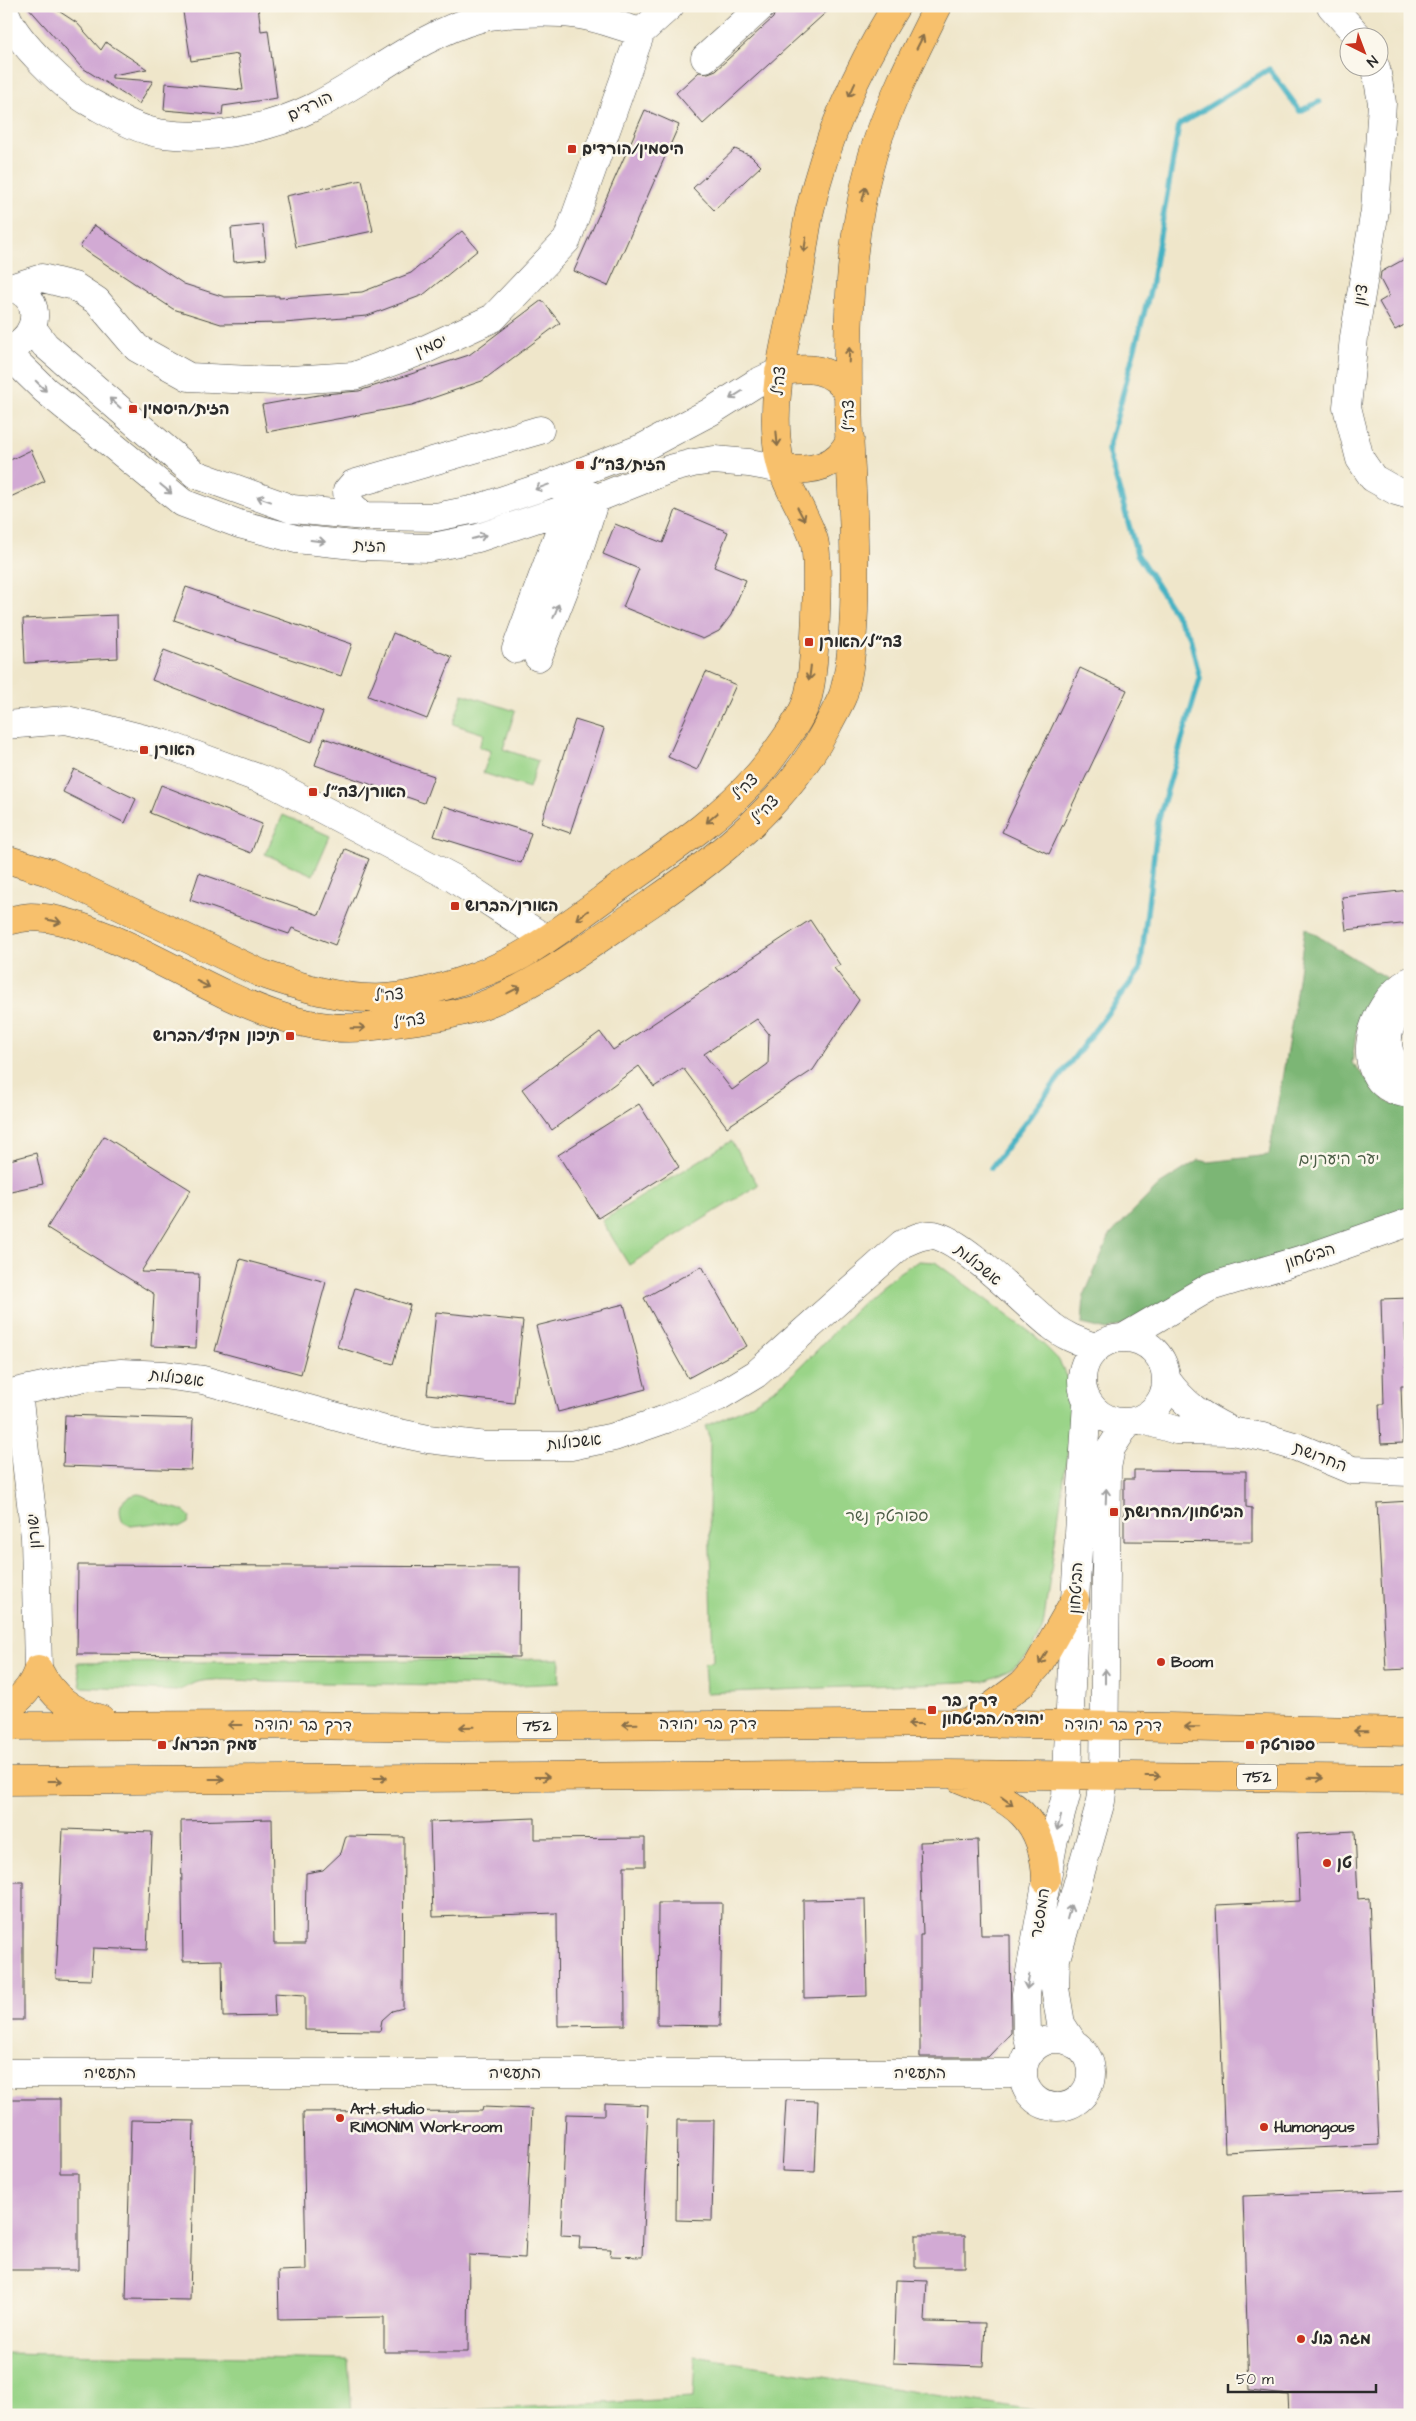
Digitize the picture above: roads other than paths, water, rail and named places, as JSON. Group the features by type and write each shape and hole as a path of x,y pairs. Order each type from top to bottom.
{"main road":[{"name":"צה\"ל","path":"6,859 48,872 260,973 290,984 344,995 381,998 418,993 458,982 524,954 670,851 738,795 758,775 781,744 807,699 813,653 816,571 815,543 782,468 776,422 779,372 800,274 810,209 832,136 872,45 896,6"},
{"name":"צה״ל","path":"6,921 30,917 87,928 139,950 210,987 282,1017 334,1028 368,1028 444,1015 488,1003 524,985 572,956 687,878 742,836 772,804 814,751 842,696 852,646 854,549 848,393 851,295 859,215 874,152 907,67 938,6"},
{"path":"779,372 809,368 820,370 835,378 848,393"},
{"path":"782,468 809,470 830,463 839,457 850,439"},
{"path":"969,1724 1022,1684 1037,1667 1075,1600"},
{"path":"6,1710 27,1691 34,1682 38,1670"},
{"path":"38,1670 49,1688 65,1704 94,1717 126,1725"},
{"name":"דרך בר יהודה","path":"6,1726 460,1727 969,1724 1410,1732"},
{"path":"947,1774 997,1794 1022,1814 1033,1827 1040,1842 1045,1858 1046,1880"},
{"name":"752","path":"6,1781 947,1774 1410,1779"}],"street":[{"path":"641,32 670,6"},
{"path":"705,58 762,6"},
{"path":"1331,6 1351,28"},
{"name":"הורדים","path":"6,14 8,21 29,48 76,95 123,121 162,134 207,135 259,128 314,107 424,40 482,18 533,13 579,15 641,32"},
{"name":"יסמין","path":"8,288 42,278 74,286 97,301 137,348 189,377 274,381 354,376 424,350 494,318 567,240 641,32"},
{"name":"ציון","path":"1378,78 1382,103 1375,210 1354,337 1347,407 1360,459 1373,478 1396,491 1410,495"},
{"path":"6,347 20,343 52,303 74,286"},
{"name":"הזית","path":"8,288 19,290 32,303 34,325 45,345 195,474 292,509 364,516 436,517 476,509 569,477 642,448 710,412 756,383 779,372"},
{"name":"הזית","path":"6,352 45,390 182,503 238,524 296,539 363,546 428,548 478,538 594,499 670,469 693,463 714,460 782,468"},
{"path":"364,516 352,507 347,498 347,491 353,484 540,430"},
{"path":"569,477 594,499 574,565 527,653 568,508 569,477"},
{"path":"6,725 66,720 165,744 274,784 453,878 546,939"},
{"path":"1391,1065 1370,1050 1370,1034 1376,1018 1392,994 1410,981"},
{"path":"1410,1006 1395,1018 1389,1032 1391,1065 1381,1081 1389,1088 1400,1093 1410,1094"},
{"name":"הביטחון","path":"1123,1338 1210,1287 1313,1256 1410,1222"},
{"name":"אשכולות","path":"12,1393 85,1376 121,1373 164,1375 203,1380 385,1430 428,1439 486,1446 570,1446 614,1437 666,1419 718,1397 756,1374 902,1244 918,1237 933,1235 963,1250 1054,1328 1074,1339 1090,1358"},
{"name":"הביטחון","path":"1162,1368 1164,1340 1184,1303"},
{"path":"1123,1338 1144,1343 1162,1368 1161,1399 1156,1407 1134,1421 1116,1422 1104,1418 1087,1402 1081,1380 1090,1358 1109,1341 1123,1338"},
{"name":"החרושת","path":"1162,1368 1189,1407 1231,1430 1297,1447 1352,1470 1410,1472"},
{"name":"ישורון","path":"12,1393 35,1537 38,1670"},
{"name":"הביטחון","path":"1066,1775 1087,1402"},
{"name":"הביטחון","path":"1104,1776 1106,1725 1107,1468 1111,1448 1134,1421"},
{"name":"החרושת","path":"1134,1421 1176,1430 1231,1430"},
{"name":"המסגר","path":"1066,1775 1066,1796 1054,1839 1026,1994 1028,2090 1040,2102 1050,2106 1062,2107 1081,2097 1091,2078 1086,2056 1074,2044 1061,2024 1055,1988 1056,1959 1101,1801 1104,1776"},
{"path":"1027,2063 1039,2045 1049,2040 1060,2040 1074,2044"},
{"name":"התעשיה","path":"6,2073 1027,2063"}],"waterway":[{"path":"991,1168 1140,970 1158,821 1200,679 1190,637 1137,554 1108,450 1151,287 1179,125 1269,69 1300,111 1319,102"}],"place":[{"name":"היסמין/הורדים","path":"572,149"},
{"name":"הזית/היסמין","path":"133,409"},
{"name":"הזית/צה״ל","path":"580,465"},
{"name":"צה״ל/האורן","path":"809,642"},
{"name":"האורן","path":"144,750"},
{"name":"האורן/צה״ל","path":"313,792"},
{"name":"האורן/הברוש","path":"455,906"},
{"name":"תיכון מקיף/הברוש","path":"290,1036"},
{"name":"הביטחון/החרושת","path":"1114,1512"},
{"name":"Boom","path":"1161,1662"},
{"name":"דרך בר יהודה/הביטחון","path":"932,1710"},
{"name":"עמק הכרמל","path":"162,1745"},
{"name":"ספורטק","path":"1250,1745"},
{"name":"טן","path":"1327,1863"},
{"name":"Art studio RIMONIM Workroom","path":"340,2118"},
{"name":"Humongous","path":"1264,2127"},
{"name":"מגה בול","path":"1301,2339"}],"park label":[{"name":"יער היערנים","path":"1339,1159"},
{"name":"ספורטק נשר","path":"887,1516"}]}
